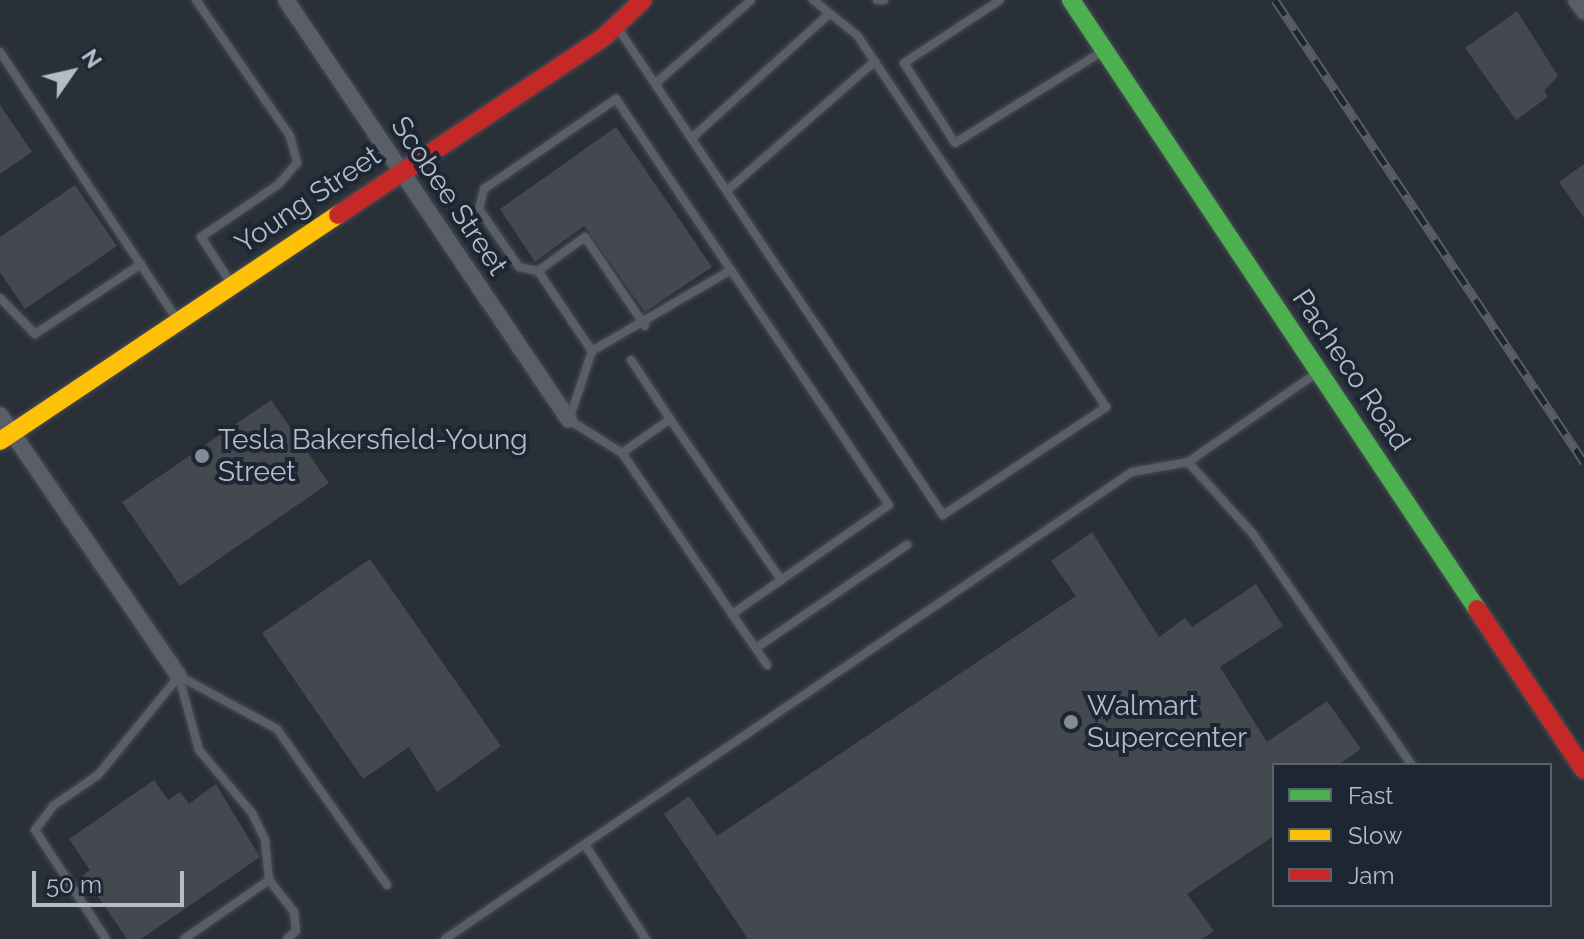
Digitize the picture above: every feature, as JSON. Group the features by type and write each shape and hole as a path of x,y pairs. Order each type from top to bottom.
{"street":[{"name":"Scobee Street","path":"286,0 569,420"},
{"name":"Young Street","path":"6,437 616,26 643,0"},
{"name":"Pacheco Road","path":"1071,0 1584,770"},
{"path":"1576,0 1584,11"},
{"path":"0,415 6,437 179,676"}],"lane":[{"path":"196,0 290,136 297,163 279,184 201,237 232,285"},
{"path":"656,83 751,0"},
{"path":"616,26 730,188 943,515 1106,407 875,61 813,0"},
{"path":"877,0 884,0"},
{"path":"1000,0 904,63 955,143 1104,50"},
{"path":"694,136 829,14"},
{"path":"0,52 96,192 178,321"},
{"path":"730,188 875,61"},
{"path":"592,351 538,271 519,267 479,209 484,189 616,99 889,505 732,614"},
{"path":"538,271 585,237 645,326"},
{"path":"0,298 35,334 141,264"},
{"path":"731,270 645,326 592,351 569,420 622,453 767,665"},
{"path":"631,360 781,580"},
{"path":"445,939 1132,472 1188,462 1318,372"},
{"path":"622,453 670,419"},
{"path":"1188,462 1253,534 1411,763"},
{"path":"756,648 907,545"},
{"path":"179,676 199,750 252,813 265,840 269,880 294,912 296,931 287,939"},
{"path":"179,676 277,729 387,885"},
{"path":"106,939 35,830 53,806 98,775 179,676"},
{"path":"586,846 646,939"},
{"path":"184,939 269,880"}],"building":[{"path":"1517,11 1558,76 1544,91 1548,97 1516,120 1465,48"},
{"path":"0,105 32,152 0,174"},
{"path":"616,127 712,267 645,312 584,226 535,262 500,209"},
{"path":"1584,164 1584,218 1559,182"},
{"path":"75,185 117,246 25,309 0,272 0,237"},
{"path":"271,400 329,483 180,586 122,502"},
{"name":"Walmart Supercenter","path":"1092,532 1159,637 1185,618 1192,627 1256,584 1283,626 1220,667 1267,742 1327,701 1361,749 1341,763 1272,763 1272,837 1187,894 1214,931 1202,939 748,939 664,814 689,796 717,836 1076,596 1051,561"},
{"path":"370,559 501,746 437,792 409,747 363,779 262,633"},
{"path":"154,780 168,800 180,792 189,804 216,784 260,857 141,939 127,939 83,875 90,870 69,839"}],"railway":[{"path":"1275,0 1584,462"}],"traffic: fast":[{"path":"1071,0 1477,609"}],"traffic: slow":[{"path":"0,441 338,215"}],"traffic: jam":[{"path":"338,215 605,36 643,0"},
{"path":"1477,609 1584,770"}],"place":[{"name":"Tesla Bakersfield-Young Street","path":"202,456"},
{"name":"Walmart Supercenter","path":"1071,722"}]}
